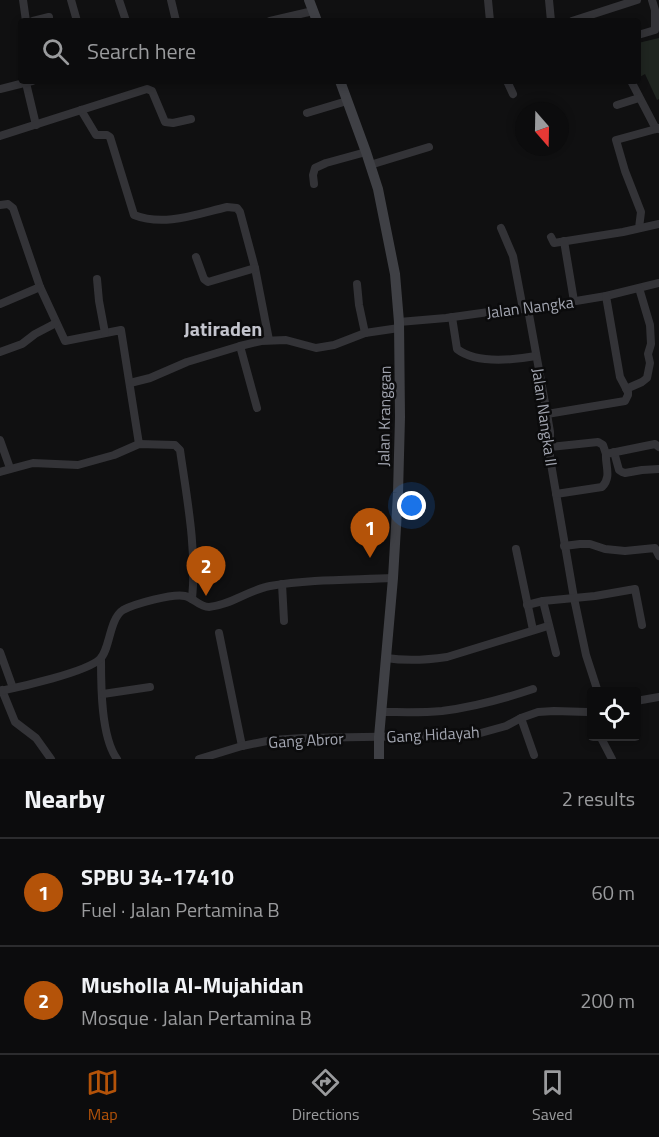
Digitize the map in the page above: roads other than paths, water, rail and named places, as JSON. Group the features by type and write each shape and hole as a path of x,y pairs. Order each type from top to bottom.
{"main road":[{"name":"Jalan Kranggan","path":"341,84 366,152 380,201 395,274 399,325 398,493 379,759"}],"street":[{"path":"23,0 26,18"},
{"path":"71,0 76,18"},
{"path":"118,0 125,18"},
{"path":"171,0 175,18"},
{"path":"488,0 490,18"},
{"path":"549,0 551,18"},
{"path":"581,18 637,0"},
{"path":"641,34 655,30 655,10 652,0"},
{"path":"283,18 313,11"},
{"path":"43,18 49,16"},
{"path":"0,89 21,84"},
{"path":"29,84 36,125"},
{"path":"508,84 513,94"},
{"path":"632,84 658,129 616,140 639,207 641,219 639,228"},
{"path":"0,136 147,88 152,91 165,122 191,119"},
{"path":"617,105 639,98"},
{"path":"307,112 347,101"},
{"path":"81,110 96,135 110,137 134,215 145,220 167,220 227,207 237,208 255,268 269,340"},
{"path":"370,165 429,147"},
{"path":"314,184 315,168 366,152"},
{"path":"0,205 8,204 13,208 40,287 65,341 122,330 139,444"},
{"path":"551,237 554,243 659,224"},
{"name":"Jalan Nangka II","path":"501,228 513,256 536,356 550,432 550,458 564,546 586,655 596,687"},
{"path":"564,241 574,301"},
{"path":"196,257 204,279 208,282 255,268"},
{"path":"98,279 99,301 105,333"},
{"name":"Jalan Nangka","path":"130,383 146,380 172,367 240,346 269,340 286,340 316,348 334,345 365,333 399,325 606,296 659,283"},
{"path":"357,284 358,305 365,333"},
{"path":"0,304 40,287"},
{"path":"626,388 648,378 649,372 650,325 639,288"},
{"path":"547,414 625,401 628,395 620,377 606,296"},
{"path":"452,317 457,349 462,352 489,360 536,356"},
{"path":"0,352 22,344 56,323"},
{"path":"240,346 257,408"},
{"path":"0,440 10,468"},
{"path":"550,447 598,442 610,453 622,472 659,470"},
{"path":"0,472 33,463 78,465 114,455 139,444 174,445 180,450 190,527 194,583 192,599"},
{"path":"610,453 655,444 659,447"},
{"path":"556,494 602,487 607,479 610,453"},
{"path":"564,546 590,544 597,548 614,551 655,548 659,556"},
{"path":"516,549 533,630"},
{"path":"117,759 113,754 105,722 101,658 116,618 122,611 160,597 184,595 202,606 214,606 256,589 282,584 302,581 393,578"},
{"path":"282,584 284,621"},
{"path":"527,605 635,589 642,625"},
{"path":"543,601 556,652"},
{"path":"386,658 447,657 548,626"},
{"path":"219,633 242,746"},
{"path":"0,652 13,688"},
{"path":"51,759 36,738 15,722 1,690 83,669 101,658"},
{"path":"103,694 150,687"},
{"path":"381,712 441,711 502,699 533,689"},
{"path":"641,700 659,697"},
{"name":"Gang Hidayah","path":"379,737 477,734 506,726 538,712 587,714"},
{"path":"521,718 534,755"},
{"name":"Gang Abror","path":"199,759 228,755 242,746 286,739 379,737"},
{"path":"603,741 612,759"}],"place":[{"name":"SPBU 34-17410","path":"370,558"},
{"name":"Musholla Al-Mujahidan","path":"206,596"}],"district":[{"name":"Jatiraden","path":"223,329"}]}
